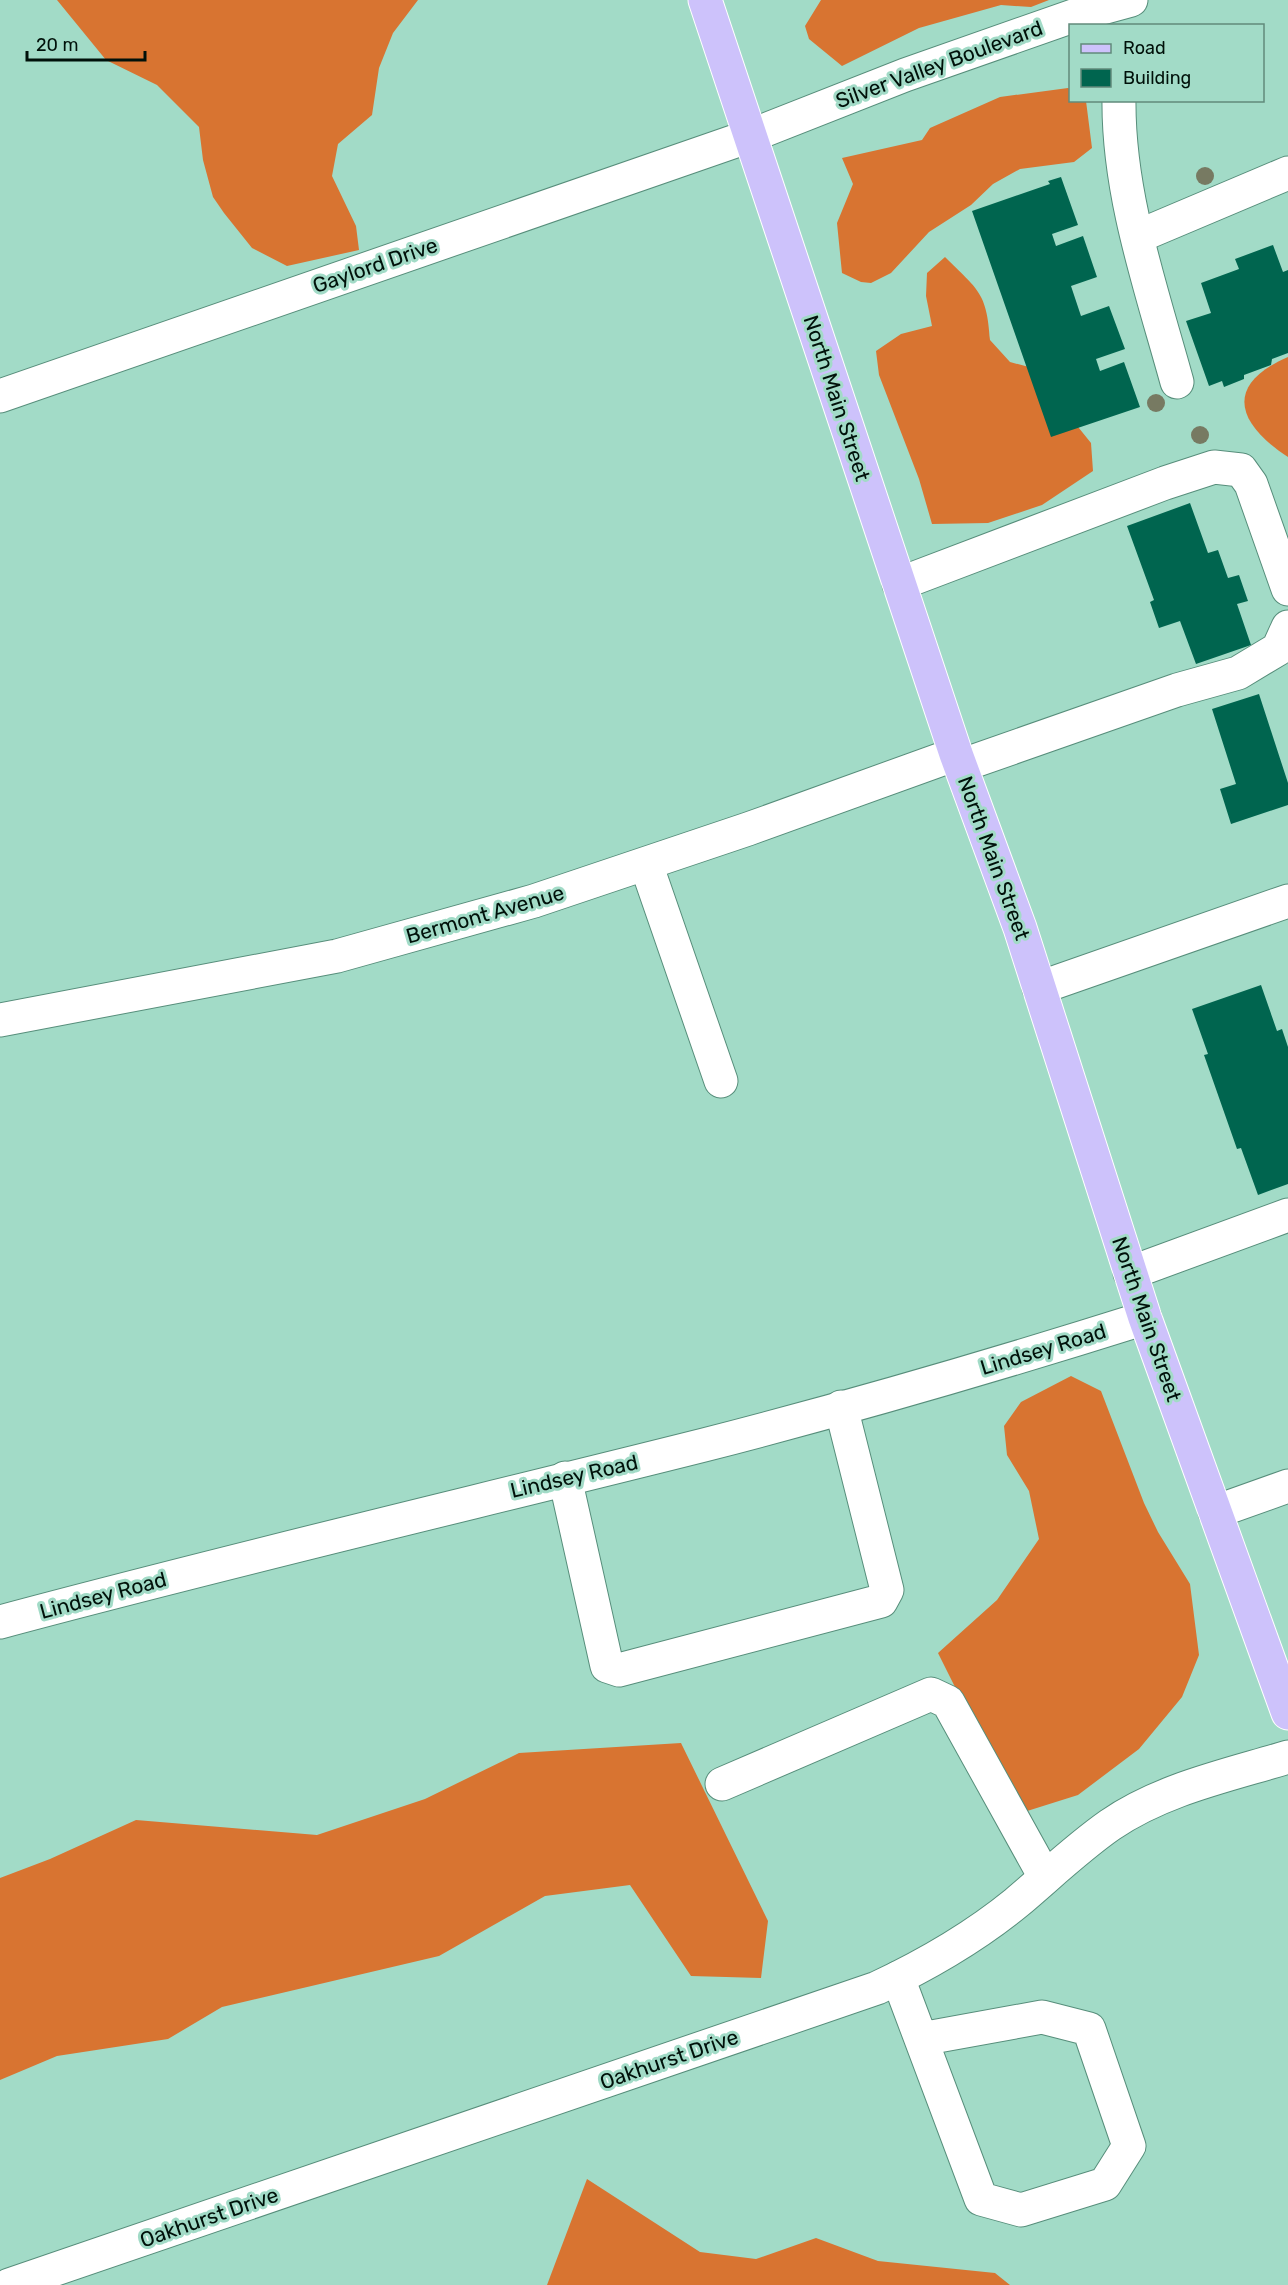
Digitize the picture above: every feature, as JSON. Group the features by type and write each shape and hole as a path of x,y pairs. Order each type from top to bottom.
{"main road":[{"name":"North Main Street","path":"705,0 958,760 1039,988 1145,1318 1288,1713"}],"street":[{"name":"Silver Valley Boulevard","path":"750,136 904,75 1114,7"},
{"path":"1119,102 1119,120 1130,198 1177,382"},
{"name":"Gaylord Drive","path":"0,396 750,136"},
{"path":"1139,236 1288,173"},
{"path":"899,584 1065,519 1214,467 1241,470 1251,484 1288,589"},
{"name":"Bermont Avenue","path":"0,1020 337,956 534,901 958,760 1177,690 1238,673 1278,649 1288,627"},
{"path":"646,864 721,1081"},
{"path":"1039,988 1288,901"},
{"path":"1130,1273 1288,1215"},
{"name":"Lindsey Road","path":"0,1622 706,1444 1006,1362 1145,1318"},
{"path":"565,1478 607,1666 620,1670 881,1601 887,1590 842,1407"},
{"path":"1215,1512 1288,1486"},
{"path":"722,1784 931,1694 948,1702 1045,1877"},
{"name":"Oakhurst Drive","path":"9,2285 877,1988 969,1938 1111,1824 1147,1804 1207,1782 1288,1757"},
{"path":"898,1978 981,2199 1021,2210 1105,2184 1129,2146 1089,2029 1042,2017 921,2039"}],"shaded area":[{"path":"57,0 418,0 393,33 379,68 372,115 338,144 332,176 356,226 359,250 287,266 252,248 213,197 203,160 199,127 157,85 106,60"},
{"path":"821,0 1049,0 1031,7 1001,5 919,28 842,66 809,39 805,26"},
{"path":"1069,88 1069,102 1086,102 1092,148 1074,162 1020,169 993,184 971,205 929,232 891,273 871,283 861,282 842,273 837,223 853,184 842,158 922,140 930,128 1000,97"},
{"path":"945,257 979,293 986,311 990,340 1010,362 1040,370 1066,412 1091,443 1093,471 1042,505 988,523 932,524 919,479 879,375 876,351 901,334 932,326 926,296 927,273"},
{"path":"1288,357 1288,457 1257,431 1248,418 1244,405 1246,392 1254,380 1267,368"},
{"path":"1071,1376 1101,1391 1144,1503 1158,1532 1190,1584 1199,1655 1182,1697 1139,1749 1078,1795 1024,1812 980,1737 938,1653 997,1600 1039,1539 1029,1491 1007,1455 1004,1426 1021,1402"},
{"path":"681,1743 768,1921 761,1978 691,1976 630,1885 545,1896 439,1956 222,2007 168,2039 57,2056 0,2080 0,1878 50,1859 136,1820 317,1835 425,1799 519,1753"},
{"path":"587,2179 700,2252 756,2259 816,2238 878,2261 995,2273 1010,2285 547,2285"}],"building":[{"path":"1061,177 1078,225 1052,234 1056,246 1083,236 1097,277 1071,286 1081,316 1109,306 1125,349 1096,359 1100,371 1124,362 1140,407 1051,437 972,211 1050,184 1048,181"},
{"path":"1273,245 1283,272 1288,270 1288,353 1272,359 1271,365 1244,375 1244,379 1224,387 1222,381 1209,386 1186,321 1211,313 1201,283 1239,269 1235,259"},
{"path":"1190,503 1208,553 1218,550 1228,578 1239,575 1248,601 1237,604 1251,645 1196,664 1180,621 1159,628 1150,602 1154,600 1127,526"},
{"path":"1259,694 1288,783 1288,805 1231,824 1220,789 1236,784 1212,709"},
{"path":"1261,985 1277,1031 1282,1029 1288,1047 1288,1184 1258,1195 1241,1148 1237,1149 1204,1055 1208,1054 1192,1009"}]}
